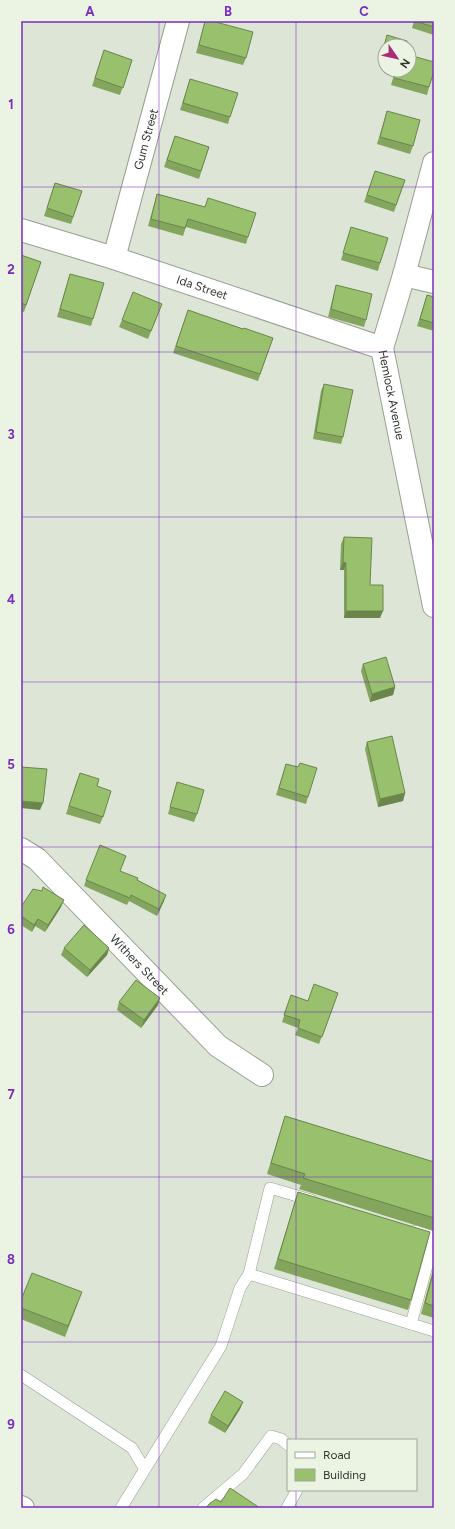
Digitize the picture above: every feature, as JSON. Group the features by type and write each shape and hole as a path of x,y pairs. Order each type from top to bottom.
{"street":[{"name":"Gum Street","path":"114,258 178,21"},
{"name":"Hemlock Avenue","path":"434,163 404,275 382,348 434,606"},
{"name":"Ida Street","path":"21,230 114,258 382,348"},
{"path":"404,275 434,282"},
{"name":"Withers Street","path":"21,849 37,859 218,1046 262,1075"}],"lane":[{"path":"121,1508 144,1468 221,1346 240,1288 249,1274 270,1188 322,1203"},
{"path":"404,1228 434,1238 411,1324"},
{"path":"249,1274 434,1331"},
{"path":"21,1375 132,1448 144,1468"},
{"path":"203,1508 243,1474 271,1436 281,1439 287,1444"},
{"path":"287,1508 296,1491"}],"building":[{"path":"205,21 212,21 253,32 246,58 199,45"},
{"path":"415,21 434,21 434,27"},
{"path":"387,35 397,38 386,38"},
{"path":"104,50 132,60 123,88 95,78"},
{"path":"417,57 434,62 434,71 429,87 394,78 417,78"},
{"path":"190,79 238,93 230,117 183,103"},
{"path":"387,111 420,120 413,146 380,137"},
{"path":"175,136 209,147 201,171 167,160"},
{"path":"375,171 405,180 396,205 367,195"},
{"path":"55,183 82,191 73,217 47,208"},
{"path":"157,194 205,207 208,198 256,213 248,237 188,219 185,228 151,219"},
{"path":"351,227 388,238 380,263 343,253"},
{"path":"21,255 41,262 26,305 21,303"},
{"path":"70,274 104,283 93,319 60,309"},
{"path":"336,285 372,294 366,320 331,309"},
{"path":"133,292 162,304 151,331 122,320"},
{"path":"427,295 434,297 434,323 420,319"},
{"path":"188,310 273,338 260,374 176,346"},
{"path":"324,384 353,390 343,437 316,432"},
{"path":"344,537 372,538 370,585 383,585 383,611 346,611 346,563 343,562"},
{"path":"386,657 395,687 372,694 363,664"},
{"path":"392,736 405,793 380,799 367,742"},
{"path":"300,763 317,768 308,797 279,788 286,764 298,767"},
{"path":"21,767 47,769 43,803 21,801"},
{"path":"80,773 99,779 97,786 111,791 103,817 69,806"},
{"path":"177,782 204,790 197,814 170,807"},
{"path":"100,845 126,856 120,871 138,878 137,880 166,895 159,909 131,895 130,898 86,880"},
{"path":"43,887 64,900 48,925 38,919 34,925 21,916 21,907 33,889 42,891"},
{"path":"84,925 109,948 90,970 64,948"},
{"path":"136,980 160,998 144,1020 119,1002"},
{"path":"314,984 338,993 322,1037 298,1028 300,1020 284,1015 291,995 308,1001"},
{"path":"285,1116 434,1162 434,1218 303,1178 305,1174 271,1163"},
{"path":"298,1192 430,1232 411,1300 278,1259"},
{"path":"434,1270 434,1306 425,1303"},
{"path":"32,1273 82,1292 68,1326 21,1308 21,1300"},
{"path":"225,1391 243,1402 228,1426 211,1415"},
{"path":"230,1488 260,1508 206,1508 216,1499 221,1502"}]}
